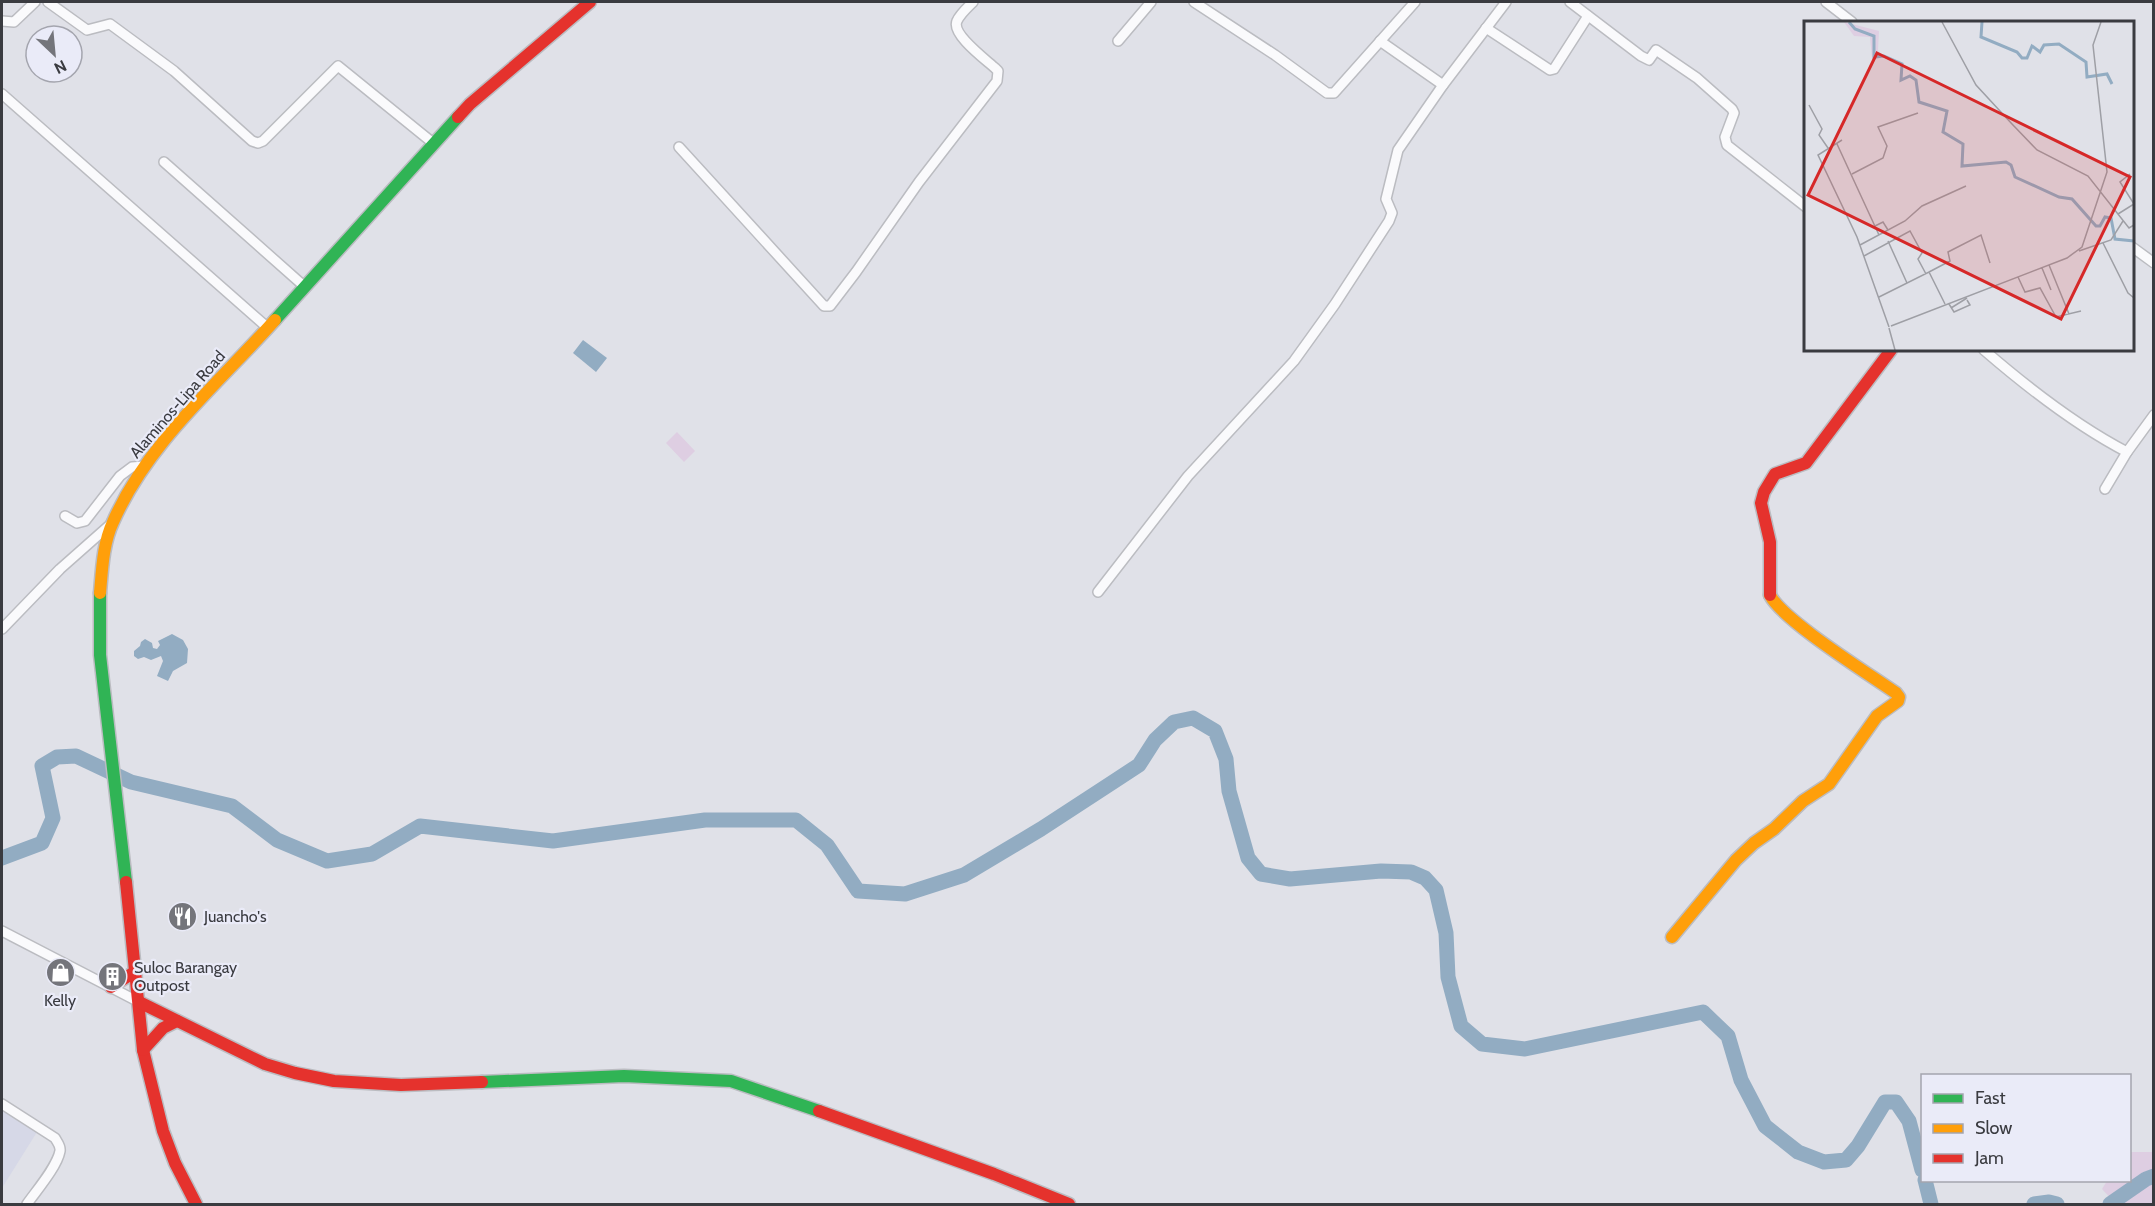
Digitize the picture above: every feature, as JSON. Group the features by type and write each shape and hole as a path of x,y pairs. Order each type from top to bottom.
{"street":[{"path":"2,21 14,22 35,2"},
{"path":"48,2 87,30 110,24 174,71 252,141 263,141 338,66 433,143"},
{"name":"Alaminos-Lipa Road","path":"196,1204 178,1171 164,1134 153,1098 143,1050 121,830 100,655 102,564 112,524 144,466 165,439 268,328 433,143 470,104 590,2"},
{"path":"679,147 824,306 830,306 919,182 998,81 998,71 959,35 956,28 957,21 973,2"},
{"path":"1118,41 1151,2"},
{"path":"1194,2 1327,93 1334,93 1340,89 1415,2"},
{"path":"1098,592 1188,476 1294,361 1335,304 1389,221 1392,213 1386,199 1398,150 1443,85 1506,2"},
{"path":"1570,2 1641,56 1648,60 1656,50 1697,78 1734,113 1725,137 1727,145 1804,205"},
{"path":"1826,2 1851,21"},
{"path":"1486,28 1550,70 1554,69 1588,16"},
{"path":"1380,41 1443,85"},
{"path":"2,94 268,328"},
{"path":"164,162 305,286"},
{"path":"2134,248 2154,263"},
{"path":"1672,937 1736,860 1774,829 1803,801 1829,784 1877,716 1898,701 1899,697 1896,693 1799,624 1773,601 1769,592 1770,542 1761,503 1764,492 1775,474 1806,463 1889,351"},
{"path":"1985,351 2059,409 2102,439 2127,452"},
{"path":"2105,489 2127,452 2154,415"},
{"path":"65,516 76,523 85,521 120,476 132,467 144,466"},
{"path":"2,629 60,569 112,524"},
{"path":"2,931 265,1064 295,1073 334,1081 401,1085 624,1076 731,1080 994,1174 1069,1204"},
{"path":"111,987 136,971"},
{"path":"143,1050 163,1028 177,1021"},
{"path":"2,1104 55,1138 59,1145 60,1150 54,1164 27,1204"}],"shaded area":[{"path":"677,432 695,451 684,462 666,443"},
{"path":"2,1110 37,1132 2,1188"},
{"path":"2131,1152 2153,1152 2153,1204 2116,1204 2102,1189 2106,1182 2131,1182"}],"water":[{"path":"583,340 607,358 596,372 573,353"},
{"path":"172,634 183,640 188,649 187,663 173,671 168,681 157,676 163,661 161,656 151,660 144,657 138,659 134,656 134,651 145,639 157,649 160,645 158,641"}],"waterway":[{"path":"2,858 42,843 53,818 42,766 57,757 76,756 131,782 232,806 277,840 327,861 372,854 420,826 553,841 705,820 796,820 827,845 858,891 905,894 964,875 1041,829 1139,765 1155,740 1174,722 1193,718 1215,731 1226,759 1229,791 1248,858 1261,874 1290,879 1381,871 1411,872 1425,878 1436,890 1446,933 1448,977 1461,1026 1482,1044 1525,1049 1703,1012 1728,1036 1741,1080 1765,1126 1798,1152 1824,1162 1846,1160 1858,1146 1885,1102 1896,1102 1909,1121 1921,1166"},
{"path":"2110,1204 2154,1176"},
{"path":"1926,1182 1931,1204"},
{"path":"2034,1204 2049,1202 2057,1204"}],"traffic: fast":[{"path":"275,320 458,117"},
{"path":"100,593 100,655 126,882"},
{"path":"482,1082 624,1076 731,1081 819,1111"}],"traffic: slow":[{"path":"100,593 110,530 128,493 145,466 186,415 275,320"},
{"path":"1672,937 1736,860 1774,829 1803,801 1829,784 1877,716 1898,701 1899,697 1896,693 1808,632 1778,606 1770,595"}],"traffic: jam":[{"path":"458,117 470,104 590,2"},
{"path":"1770,595 1770,542 1761,503 1764,492 1775,474 1806,463 1890,351"},
{"path":"126,882 143,1050 163,1131 175,1163 196,1204"},
{"path":"111,987 136,971"},
{"path":"139,1002 265,1064 295,1073 334,1081 401,1085 482,1082"},
{"path":"143,1050 163,1028 177,1021"},
{"path":"819,1111 994,1174 1069,1204"}],"place":[{"name":"Juancho's","path":"183,916"},
{"name":"Kelly","path":"60,972"},
{"name":"Suloc Barangay Outpost","path":"113,976"}]}
